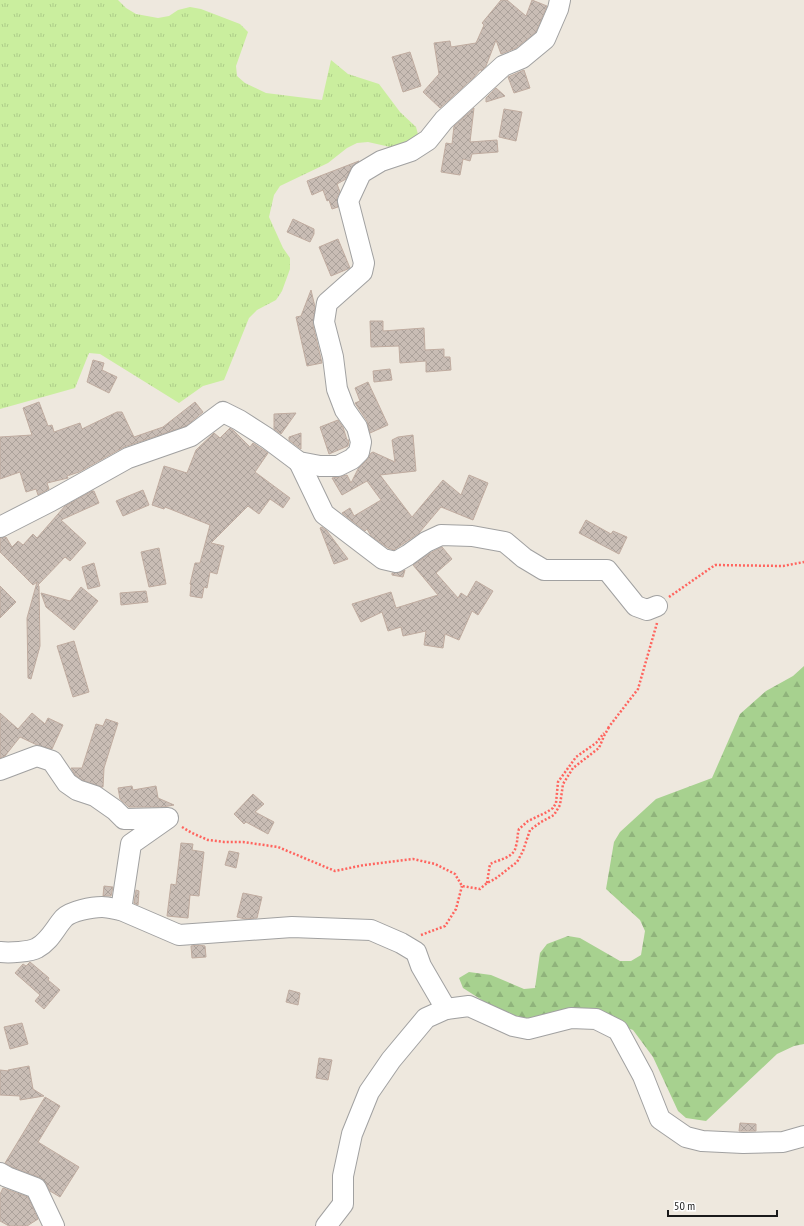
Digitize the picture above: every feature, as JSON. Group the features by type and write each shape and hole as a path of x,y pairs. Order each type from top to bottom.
{"street":[{"path":"0,527 51,501 128,458 191,436 223,412 239,420 267,438 299,462 320,466 338,466 352,459 358,452 361,442 357,427 345,410 337,389 333,357 324,322 327,303 362,272 364,263 348,201 361,173 381,160 411,151 428,140 444,120 503,66 522,58 545,38 558,9 560,0"},
{"path":"299,462 324,514 383,559 396,562 426,542 441,535 472,536 505,542 524,558 544,570 607,570 636,606 647,610 657,606"},
{"path":"0,770 37,756 52,761 67,783 77,790 96,796 124,818 168,818"},
{"path":"121,910 131,844 168,818"},
{"path":"0,952 37,948 49,938 65,917 76,912 103,907 121,910 179,935 292,927 370,930 402,943 416,952 421,966 446,1008"},
{"path":"326,1226 342,1204 343,1176 352,1134 369,1092 391,1060 426,1018 446,1008 469,1006 513,1026 528,1029 571,1018 596,1019 618,1030 643,1076 660,1119 686,1137 702,1141 743,1143 784,1142 804,1136"},
{"path":"0,1173 36,1188 54,1226"}],"path":[{"path":"487,883 490,864 513,854 516,849 519,829 528,821 553,808 556,803 558,782 576,757 596,743 638,689 658,617 657,606 715,565 783,566 804,562"},
{"path":"462,886 480,889 517,862 523,851 530,830 554,815 560,805 563,784 573,768 599,748 609,727"},
{"path":"168,818 192,833 208,840 243,842 278,847 335,871 364,865 413,859 435,864 456,874 462,886 456,909 445,926 402,943"}],"green space":[{"path":"0,0 118,0 126,8 136,14 158,18 169,16 178,10 190,7 201,9 240,24 248,32 236,66 237,76 245,83 266,93 322,100 331,60 348,74 379,84 400,112 416,127 419,138 399,149 368,142 357,143 347,148 328,163 280,186 274,195 269,217 283,248 290,258 290,269 282,291 276,300 257,310 249,318 224,380 203,386 179,403 100,354 89,353 75,388 0,409"},
{"path":"804,666 804,1044 794,1046 777,1054 706,1121 686,1118 678,1111 653,1057 633,1030 584,1012 518,1023 463,988 459,978 469,972 491,975 524,989 535,988 540,953 547,944 568,936 580,938 620,961 631,961 641,955 645,931 640,920 606,889 614,842 620,832 656,799 712,778 740,714 766,691 793,676"}],"building":[{"path":"501,0 507,0 526,16 532,0 547,6 536,32 516,48 501,54 496,40 486,66 440,108 423,92 439,74 434,43 450,41 451,47 476,43 484,25 482,23"},
{"path":"410,52 421,86 403,92 392,57"},
{"path":"524,70 530,88 514,93 508,77"},
{"path":"496,88 505,96 486,102 486,98"},
{"path":"474,108 470,142 497,140 498,152 472,154 470,161 463,159 460,175 441,172 446,143 452,144 454,126"},
{"path":"504,109 522,112 516,141 499,137"},
{"path":"359,161 351,168 346,179 337,184 340,192 337,197 338,207 332,209 323,190 312,195 307,181"},
{"path":"293,219 314,229 314,234 310,242 287,232"},
{"path":"338,239 350,268 331,276 319,247"},
{"path":"311,290 315,307 313,325 322,363 307,366 296,317 301,316"},
{"path":"370,321 383,321 383,331 424,328 425,350 444,349 444,357 450,357 451,370 426,372 426,361 400,363 399,346 371,347"},
{"path":"93,360 104,363 102,370 117,377 109,393 87,382"},
{"path":"390,369 392,380 374,382 373,371"},
{"path":"368,382 388,425 370,433 367,421 355,403 360,401 355,388"},
{"path":"39,402 48,426 52,425 54,432 80,423 82,429 117,412 122,412 134,437 163,427 195,402 203,412 186,426 124,447 79,472 67,476 68,478 47,483 49,489 38,495 36,489 26,492 20,472 0,479 0,437 32,435 23,408"},
{"path":"296,413 281,434 274,429 274,414"},
{"path":"338,420 343,427 347,440 349,440 348,446 329,454 320,427"},
{"path":"230,428 250,447 253,443 268,453 255,472 290,498 283,508 270,499 259,514 248,506 211,543 224,546 217,574 210,572 207,588 204,587 202,598 190,596 190,584 195,563 200,563 210,525 165,507 164,509 152,505 164,466 187,473 196,450 214,433 220,438"},
{"path":"301,433 301,449 289,440 289,437"},
{"path":"413,435 416,471 380,475 412,517 443,480 461,495 469,475 488,483 473,520 441,507 419,533 394,550 388,548 371,536 367,529 365,531 342,513 350,508 354,516 381,500 367,481 342,495 332,478 347,475 351,483 358,469 373,452 395,462 392,440 398,437"},
{"path":"143,490 149,505 123,516 116,501"},
{"path":"94,491 99,503 61,520 86,543 70,561 65,557 38,585 40,646 31,679 28,678 27,618 37,582 33,585 0,552 0,538 6,537 12,547 18,541 23,545 33,534 37,538 65,506"},
{"path":"586,520 611,534 613,531 627,537 619,554 579,533"},
{"path":"322,527 327,531 348,559 334,564 320,528"},
{"path":"442,547 452,559 436,573 458,598 461,593 467,597 476,581 493,591 478,615 472,611 459,640 445,634 443,648 424,645 426,631 403,636 401,627 388,631 382,612 361,622 352,604 391,592 396,608 438,595 413,565"},
{"path":"159,548 166,584 149,587 141,552"},
{"path":"94,563 100,586 88,589 82,567"},
{"path":"405,570 403,577 392,575 392,573"},
{"path":"0,586 16,602 0,618"},
{"path":"81,587 98,601 74,630 46,607 41,593 70,601"},
{"path":"146,591 148,602 121,605 120,593"},
{"path":"74,641 89,692 73,697 57,646"},
{"path":"0,713 18,729 32,713 45,724 48,718 63,725 52,749 37,745 20,737 5,756 0,758"},
{"path":"106,719 118,723 104,768 102,787 82,780 75,775 71,768 82,768 96,724 103,726"},
{"path":"132,786 133,790 156,786 158,798 174,805 163,807 129,807 120,799 118,788"},
{"path":"253,794 264,804 255,812 274,822 268,834 246,822 244,824 234,814"},
{"path":"181,843 193,844 192,850 204,852 199,896 190,895 188,918 167,916 171,884 176,885"},
{"path":"229,851 239,853 236,868 225,865"},
{"path":"104,886 113,887 111,896 103,896"},
{"path":"136,890 139,891 138,905 134,903"},
{"path":"243,893 262,897 257,918 245,919 237,917"},
{"path":"191,946 205,946 206,957 192,958"},
{"path":"30,962 49,978 48,980 60,990 44,1009 35,1001 40,995 15,973 23,964 26,966"},
{"path":"289,990 300,993 298,1005 286,1002"},
{"path":"22,1023 28,1044 10,1049 4,1027"},
{"path":"319,1058 332,1060 328,1080 316,1078"},
{"path":"29,1066 33,1089 44,1096 20,1100 20,1096 0,1095 0,1070 9,1071 8,1070"},
{"path":"45,1097 60,1106 38,1142 79,1167 60,1197 50,1191 46,1183 41,1178 5,1163"},
{"path":"740,1123 756,1124 756,1131 739,1131"},
{"path":"3,1188 28,1197 38,1219 27,1226 9,1226 0,1221 0,1194"}]}
